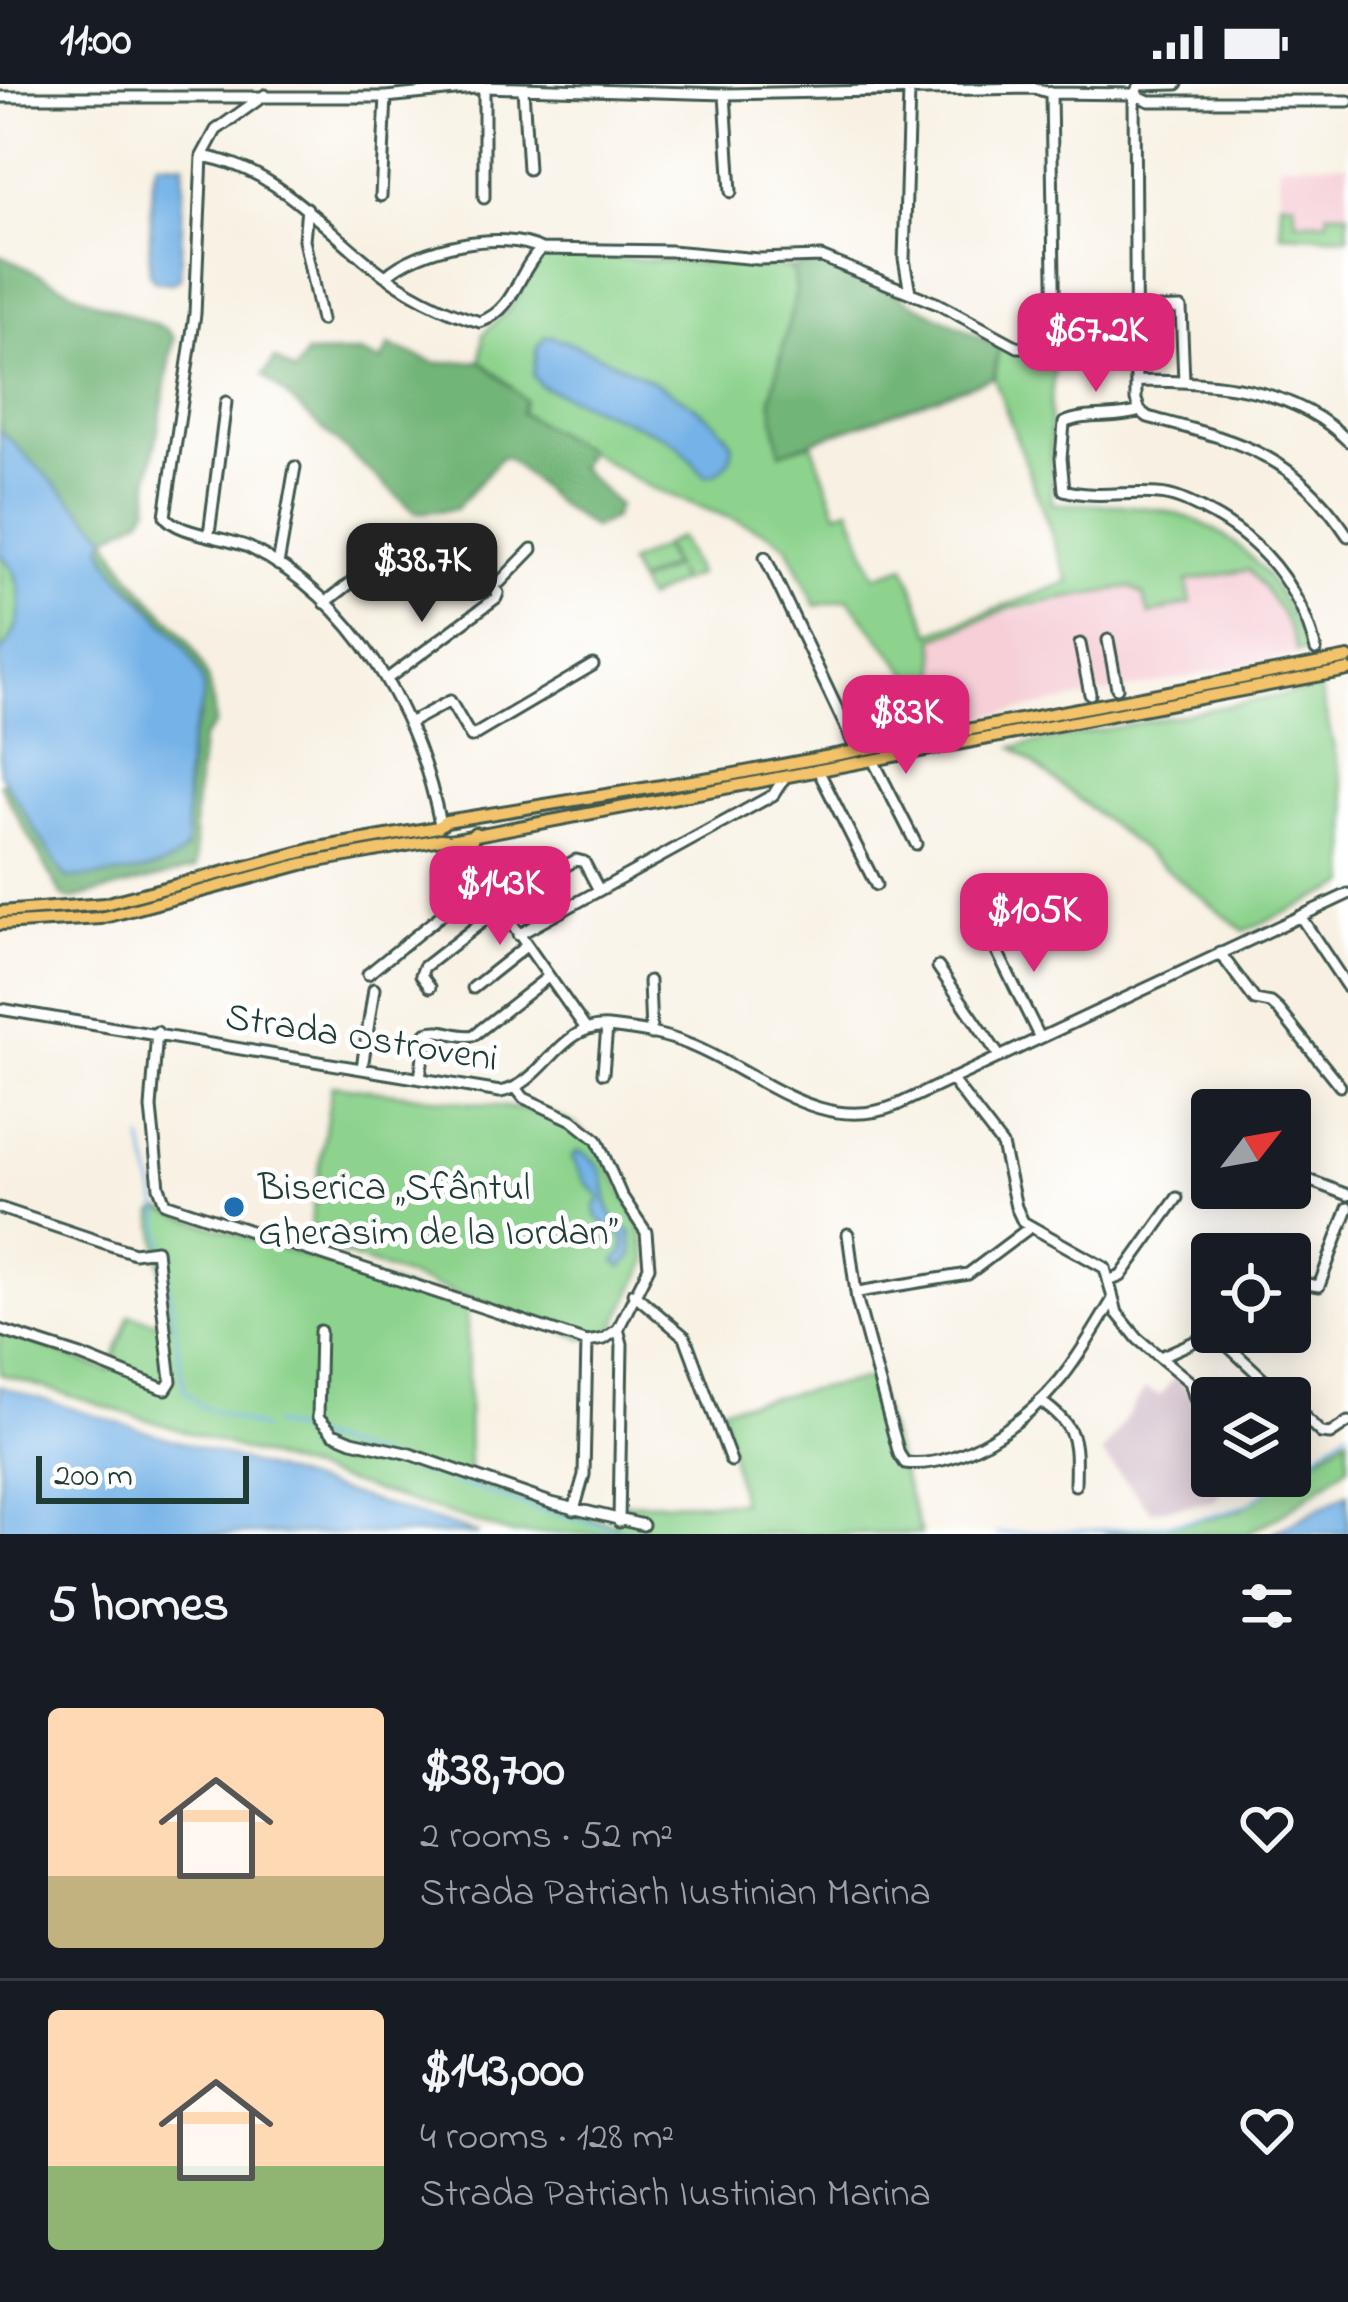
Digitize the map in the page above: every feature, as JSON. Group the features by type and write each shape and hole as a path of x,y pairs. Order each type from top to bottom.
{"main road":[{"path":"0,912 104,904 303,851 447,830 475,833 785,777 1348,658"},
{"path":"0,925 101,918 447,830 857,751 1348,670"},
{"path":"470,864 468,849 475,833"}],"street":[{"path":"1178,84 1140,85 1134,94 1140,411 1232,439 1266,455 1316,495 1348,536"},
{"path":"1222,84 1222,102"},
{"path":"0,98 386,97 484,87 725,94 1034,88 1051,93 1134,94 1144,101 1348,101"},
{"path":"484,87 484,198"},
{"path":"523,88 528,169"},
{"path":"909,91 904,267 910,292"},
{"path":"1051,93 1055,339"},
{"path":"725,94 731,192"},
{"path":"266,95 216,130 202,156 195,314 164,512 170,525 248,547 325,603 387,679 411,722 447,830 586,1029 607,1027 690,1045 815,1108 839,1115 885,1110 1348,894"},
{"path":"381,196 386,97"},
{"path":"202,156 263,177 386,276 479,322 502,310 541,248"},
{"path":"307,208 304,240 321,320"},
{"path":"386,276 424,256 472,243 520,241 541,248 758,259 820,257 910,292 1018,347 1066,347 1094,338 1107,327 1136,326"},
{"path":"1136,309 1181,308 1184,381"},
{"path":"1136,381 1248,389 1308,412 1348,441"},
{"path":"209,534 226,402"},
{"path":"1140,411 1067,420 1062,427 1064,490 1169,496 1241,531 1270,558 1292,588 1310,624 1316,650"},
{"path":"278,565 295,467"},
{"path":"325,603 413,534"},
{"path":"387,679 496,598 496,585 532,549"},
{"path":"765,557 857,751"},
{"path":"1108,640 1117,688"},
{"path":"1080,644 1090,694"},
{"path":"411,722 450,701 471,737 593,665"},
{"path":"873,760 916,844"},
{"path":"818,770 876,885"},
{"path":"518,935 773,795 785,777"},
{"path":"430,987 421,975 424,967 498,906 576,860 584,862 599,890"},
{"path":"368,974 482,882"},
{"path":"1300,916 1348,988"},
{"path":"988,933 1040,1038"},
{"path":"472,988 526,946"},
{"path":"1220,953 1255,1000 1279,1010 1340,1086"},
{"path":"938,967 1000,1057"},
{"path":"420,1079 426,1033 434,1029 475,1035 548,976"},
{"path":"649,981 652,1034"},
{"path":"362,1068 374,989"},
{"name":"Strada Ostroveni","path":"0,1009 490,1092 515,1088 586,1029"},
{"path":"603,1073 607,1027"},
{"path":"157,1032 151,1108 158,1187 165,1203 587,1342 617,1331"},
{"path":"848,1234 858,1292 905,1463 926,1462 982,1444 1040,1401 1065,1374 1112,1301 1112,1280 1090,1257 1029,1228 1016,1207 1003,1145 951,1079"},
{"path":"515,1088 524,1098 585,1129 604,1152 621,1195 643,1225 649,1246 649,1267 617,1331 622,1345 619,1522"},
{"path":"1311,1181 1348,1195"},
{"path":"1112,1280 1121,1276 1177,1198"},
{"path":"0,1208 134,1253 156,1250 171,1382 166,1389 160,1388 0,1330"},
{"path":"1311,1285 1319,1286 1348,1208"},
{"path":"858,1292 968,1274 1029,1228"},
{"path":"633,1293 685,1337 731,1461"},
{"path":"1112,1301 1138,1339 1191,1385"},
{"path":"320,1331 318,1417 333,1433 574,1510 643,1525"},
{"path":"574,1510 584,1475 587,1342"},
{"path":"1160,1357 1191,1343"},
{"path":"1237,1353 1262,1377"},
{"path":"1040,1401 1070,1428 1075,1442 1075,1485"},
{"path":"1311,1421 1327,1435 1348,1422"}],"shaded area":[{"path":"1279,163 1348,163 1348,237 1281,234"},
{"path":"1250,570 1277,604 1293,633 1298,655 976,719 940,693 935,638 992,615 1131,587 1143,595 1149,614 1186,582"},
{"path":"1177,1374 1191,1396 1191,1497 1217,1497 1214,1501 1151,1511 1102,1454 1145,1389 1160,1396"}],"green space":[{"path":"1280,201 1294,202 1296,221 1327,221 1328,212 1348,212 1348,237 1281,234"},
{"path":"0,255 93,301 166,329 174,338 149,505 142,518 108,537 122,563 189,642 211,691 215,725 202,739 194,816 196,868 70,900 62,896 0,784 5,781 67,878 186,851 189,744 200,716 201,681 186,649 113,569 102,545 107,536 0,430"},
{"path":"541,256 794,272 796,292 771,398 781,452 812,443 837,512 850,508 875,576 905,566 931,633 1069,582 994,377 999,347 1056,356 1050,406 1052,504 1143,507 1197,521 1221,534 1267,576 1290,612 1306,651 1297,652 1278,608 1249,570 1187,581 1191,603 1149,615 1143,595 1131,587 1011,608 935,638 940,693 930,700 848,599 816,606 787,546 769,533 651,488 520,412 511,386 481,361 483,334 510,308"},
{"path":"817,264 895,294 999,347 994,377 780,453 771,398 796,292 794,273 787,268"},
{"path":"389,346 436,363 481,361 525,400 521,413 588,451 579,467 618,505 613,519 593,528 501,457 456,509 416,513 263,375 275,359 295,373 306,354 360,353 381,362"},
{"path":"679,537 698,574 681,582 675,571 679,582 646,599 638,584 674,567 663,545"},
{"path":"662,547 671,565 637,582 628,563"},
{"path":"0,554 16,576 20,604 15,630 0,653"},
{"path":"1320,688 1348,809 1348,884 1244,931 1013,747"},
{"path":"332,1085 550,1113 574,1124 598,1146 640,1224 648,1261 614,1328 583,1338 308,1242"},
{"path":"159,1209 467,1309 469,1479 535,1503 616,1524 616,1503 741,1502 722,1407 872,1378 921,1534 513,1534 0,1374 0,1331 109,1371 130,1315 168,1325 154,1213"},
{"path":"1348,1436 1348,1466 1311,1493 1311,1461"},
{"path":"1259,1497 1306,1497 1247,1534 1104,1534 1213,1518 1240,1510"}],"water":[{"path":"157,162 184,163 180,278 172,283 155,281 149,273 152,181"},
{"path":"551,336 650,380 701,411 732,443 725,465 705,475 662,435 541,386 533,375 537,347"},
{"path":"0,430 108,536 102,545 110,562 182,643 202,682 202,707 187,757 187,841 182,853 155,868 66,878 0,773 0,653 15,630 20,604 16,577 0,554"},
{"path":"578,1151 598,1166 610,1212 631,1232 633,1256 622,1267 615,1261 624,1252 624,1237 597,1218 595,1207 601,1197 586,1183 572,1157"},
{"path":"0,1385 479,1534 0,1534"},
{"path":"1348,1493 1348,1534 1272,1534 1273,1533"}],"pier":[{"path":"0,1379 481,1528 485,1534 0,1385"}],"waterway":[{"path":"142,1140 158,1206 184,1390 201,1406 262,1429"},
{"path":"272,1424 537,1509 635,1534"},
{"path":"1311,1459 1348,1430"},
{"path":"997,1534 1185,1522 1241,1507 1259,1497"}],"place":[{"name":"Biserica „Sfântul Gherasim de la Iordan”","path":"234,1207"}]}
